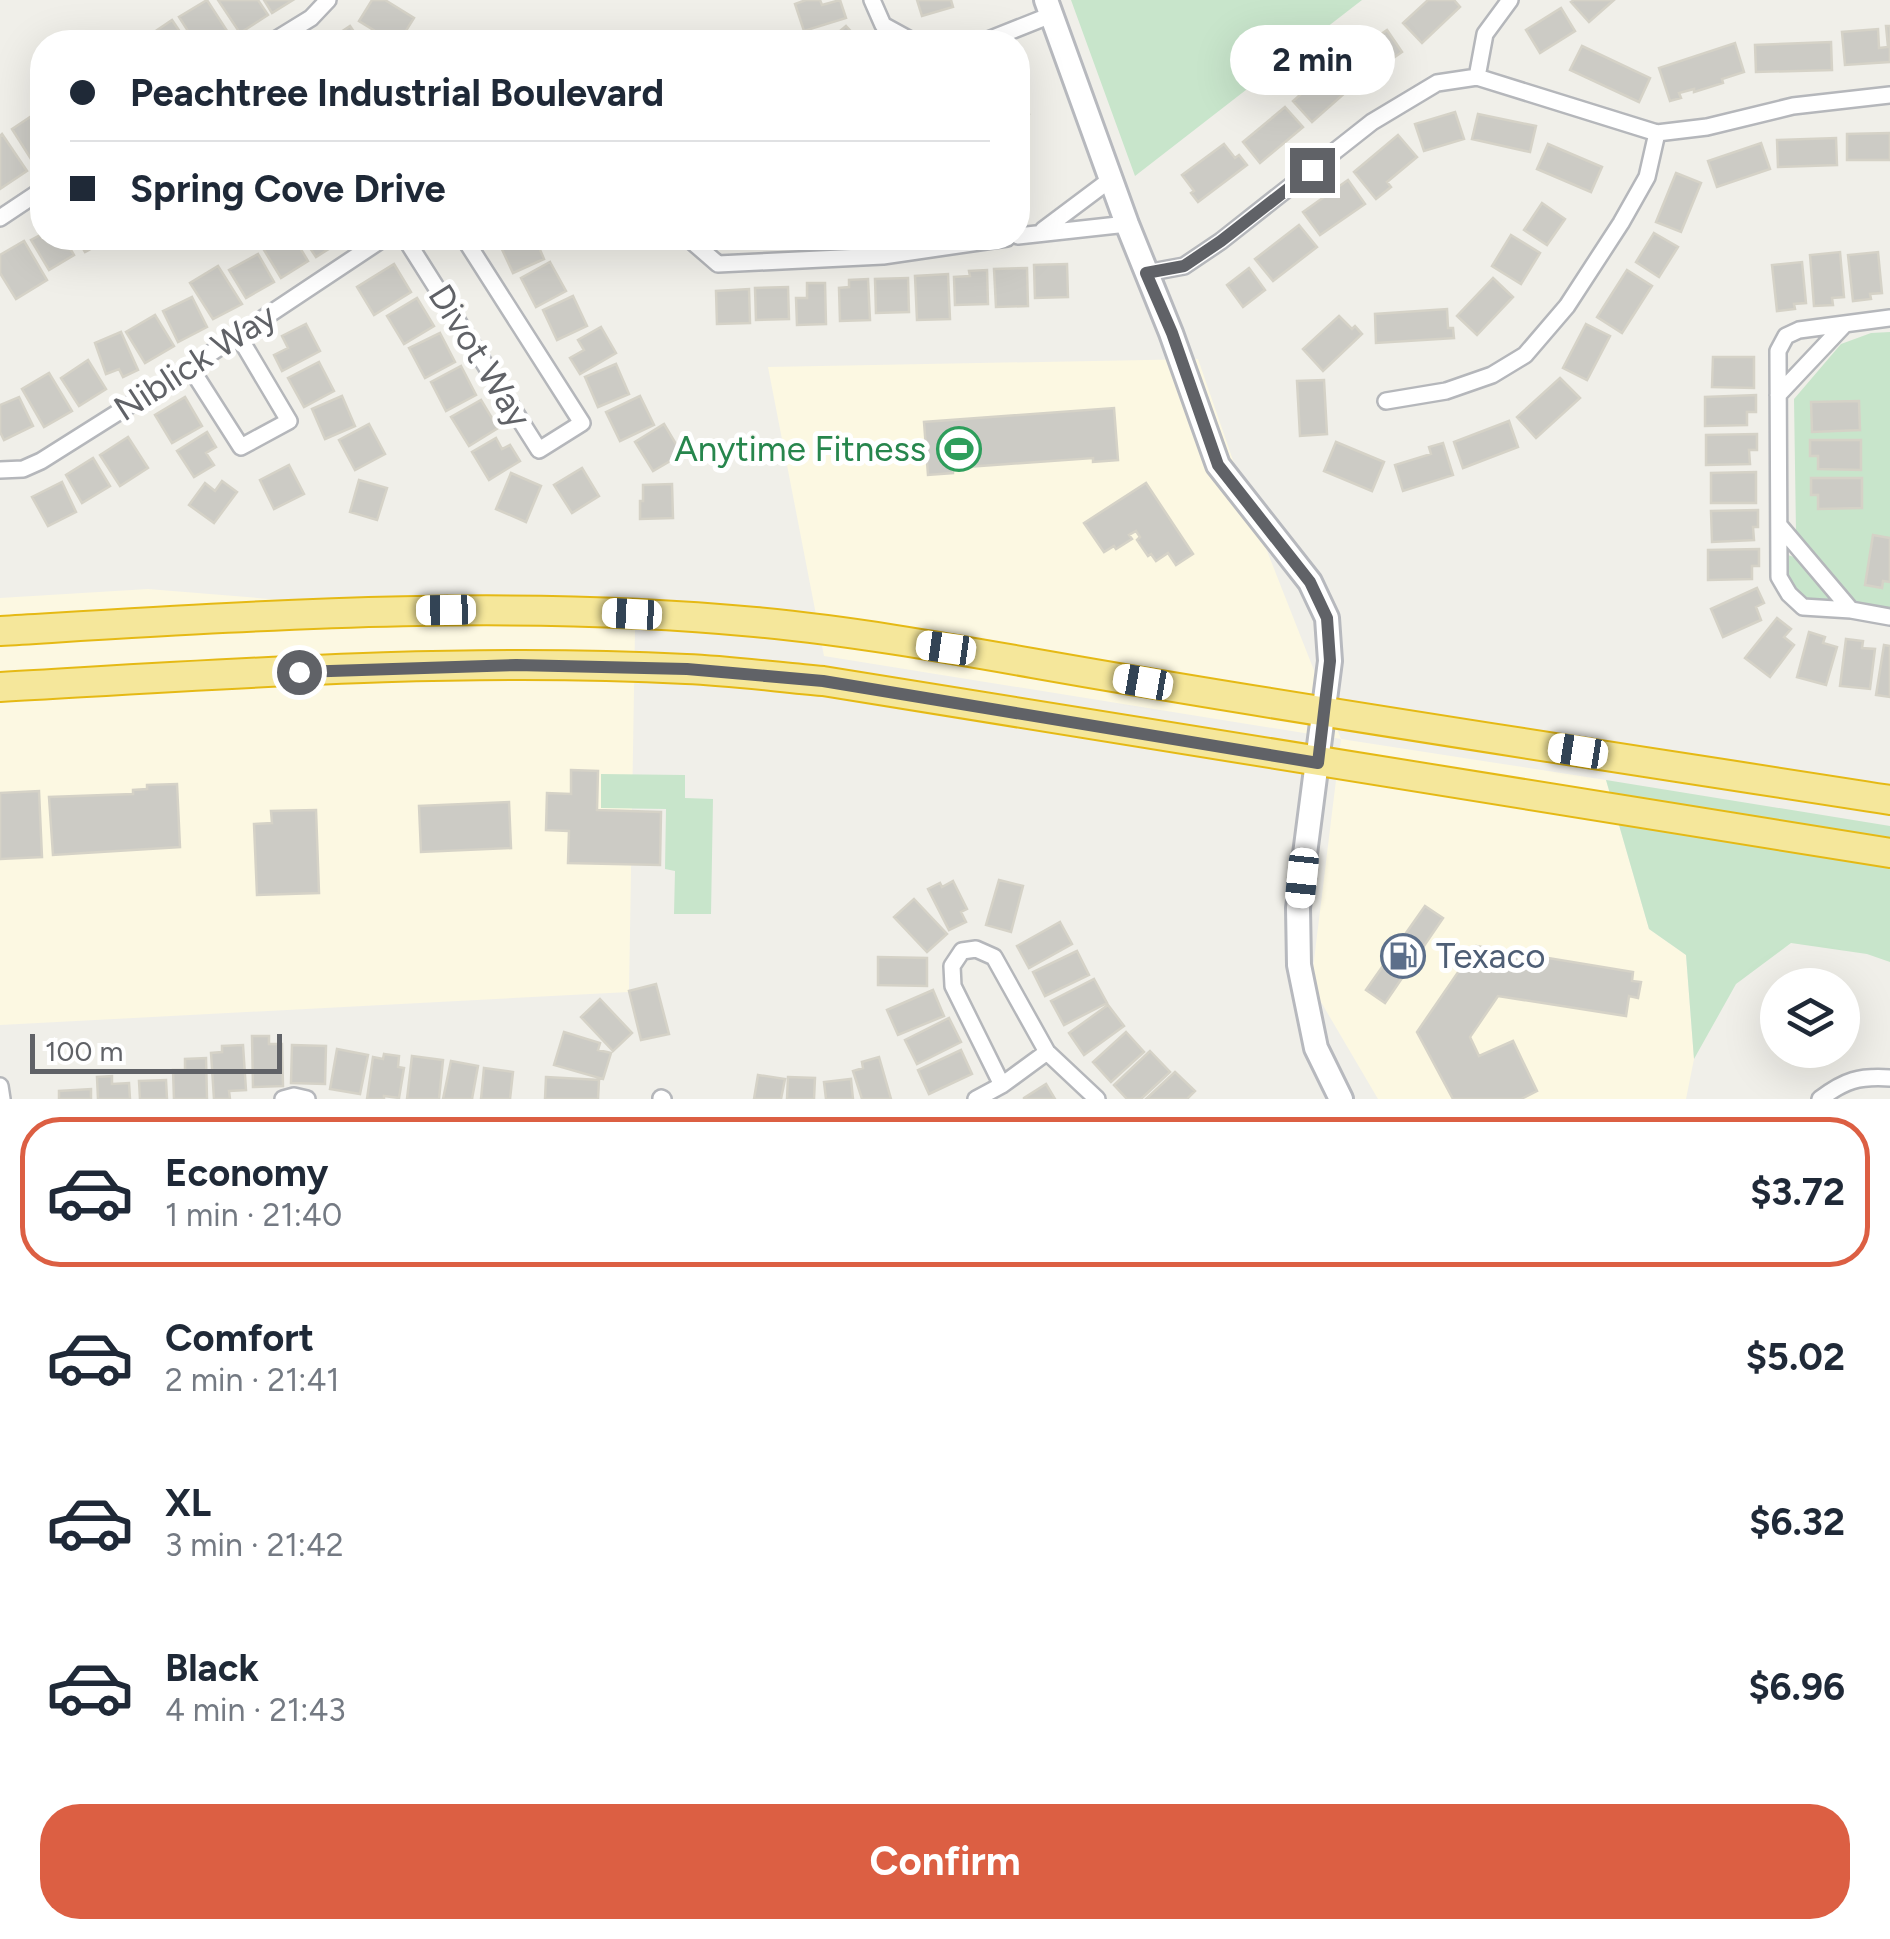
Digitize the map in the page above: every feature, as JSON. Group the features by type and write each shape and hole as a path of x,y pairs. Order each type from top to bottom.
{"highway":[{"path":"0,631 352,611 561,610 754,622 1890,800"},
{"path":"0,686 516,665 687,669 823,681 1890,854"}],"street":[{"path":"292,30 311,18 328,0"},
{"path":"872,0 884,25 893,30"},
{"path":"1478,78 1485,34 1510,0"},
{"path":"1006,30 1049,7 1218,465 1310,582 1327,618 1330,661 1298,908 1300,965 1316,1048 1340,1099"},
{"path":"1146,273 1184,266 1372,122 1437,83 1478,78 1656,132 1706,127 1793,106 1890,95"},
{"path":"1386,401 1446,391 1492,375 1525,355 1567,306 1621,223 1646,177 1656,132"},
{"path":"1040,232 1111,178"},
{"path":"0,218 30,198"},
{"path":"1030,234 1126,224"},
{"name":"Niblick Way","path":"0,470 23,469 41,461 190,368 366,250"},
{"name":"Divot Way","path":"413,250 539,450 582,423 472,250"},
{"path":"702,250 718,264 884,256 925,250"},
{"path":"1890,318 1799,330 1786,336 1778,351 1779,577 1803,607 1890,617"},
{"path":"1778,395 1845,324"},
{"path":"190,368 242,447 288,421 238,335"},
{"path":"1779,525 1851,610"},
{"path":"1002,1085 953,986 952,966 962,952 976,949 994,957 1048,1052 1097,1099"},
{"path":"976,1099 1048,1052"},
{"path":"1820,1099 1862,1076 1890,1078"},
{"path":"0,1086 2,1099"},
{"path":"283,1099 307,1099"}],"shaded area":[{"path":"1198,359 1245,495 1341,739 824,656 768,367"},
{"path":"148,589 635,629 629,992 0,1025 0,598"},
{"path":"1341,739 1606,780 1649,929 1686,955 1694,1059 1686,1099 1378,1099 1311,985"}],"green space":[{"path":"1071,0 1362,0 1135,176"},
{"path":"1890,332 1890,610 1852,603 1796,532 1794,399 1841,344 1871,333"},
{"path":"1788,555 1828,594 1828,601 1808,599 1794,590 1786,575"},
{"path":"601,774 685,775 685,798 713,799 711,914 674,914 675,871 665,869 666,809 601,808"},
{"path":"1606,780 1890,826 1890,962 1867,954 1791,943 1736,984 1694,1059 1686,955 1649,929"}],"building":[{"path":"207,0 226,30 187,30 179,17"},
{"path":"218,0 258,0 268,15 238,30"},
{"path":"264,0 293,0 272,13"},
{"path":"372,0 385,0 414,18 406,30 374,30 359,21"},
{"path":"820,0 822,5 840,0 846,18 804,30 795,4"},
{"path":"917,0 951,0 953,7 922,16"},
{"path":"1428,0 1454,0 1460,7 1422,43 1403,23"},
{"path":"1614,0 1589,22 1571,2"},
{"path":"1561,8 1575,31 1540,53 1526,30"},
{"path":"172,20 179,30 157,30"},
{"path":"1886,26 1890,26 1890,62 1845,65 1842,32 1878,29 1879,48 1888,47"},
{"path":"1387,30 1402,52 1362,80 1347,58"},
{"path":"1831,42 1832,70 1756,72 1755,45"},
{"path":"1735,43 1744,72 1722,79 1723,83 1679,93 1681,98 1670,101 1659,68"},
{"path":"1582,46 1650,78 1639,102 1570,70"},
{"path":"1335,64 1354,85 1312,122 1293,101"},
{"path":"1285,107 1303,127 1260,163 1243,142"},
{"path":"1455,112 1464,139 1424,151 1415,124"},
{"path":"1478,114 1536,126 1530,152 1472,139"},
{"path":"30,117 30,158 12,129"},
{"path":"1890,133 1890,160 1847,160 1847,134"},
{"path":"1398,135 1417,157 1387,182 1391,187 1376,199 1354,172"},
{"path":"0,136 27,171 0,189"},
{"path":"1836,138 1837,165 1778,167 1777,140"},
{"path":"1761,143 1770,169 1717,187 1708,161"},
{"path":"1224,144 1247,165 1198,202 1182,175"},
{"path":"1548,144 1602,167 1591,192 1537,169"},
{"path":"1676,173 1701,183 1681,232 1656,222"},
{"path":"1348,180 1365,204 1320,235 1303,212"},
{"path":"1542,203 1565,219 1547,245 1524,230"},
{"path":"1299,225 1317,247 1273,281 1255,259"},
{"path":"1654,233 1678,247 1659,277 1636,262"},
{"path":"1511,235 1540,253 1521,284 1492,266"},
{"path":"24,241 47,280 16,299 0,273 0,255"},
{"path":"37,250 71,250 74,255 49,270"},
{"path":"264,250 301,250 308,261 281,278"},
{"path":"502,250 540,250 544,259 513,273"},
{"path":"1840,252 1844,297 1832,298 1833,305 1814,306 1810,255"},
{"path":"1878,252 1882,293 1853,301 1848,255"},
{"path":"258,254 274,282 246,298 229,270"},
{"path":"550,262 566,291 536,307 521,278"},
{"path":"1802,262 1806,303 1777,311 1772,265"},
{"path":"394,264 411,292 374,315 357,287"},
{"path":"1067,264 1068,297 1035,298 1034,265"},
{"path":"218,266 242,304 213,319 190,283"},
{"path":"1027,268 1028,306 996,307 994,269"},
{"path":"1249,268 1265,290 1243,307 1227,285"},
{"path":"987,270 988,304 955,305 954,277"},
{"path":"1627,270 1652,286 1622,333 1597,317"},
{"path":"948,274 950,319 917,320 915,276"},
{"path":"908,278 909,312 876,313 875,279"},
{"path":"1493,278 1513,297 1477,335 1457,316"},
{"path":"868,279 870,320 840,321 839,288 849,287 849,280"},
{"path":"807,283 825,283 826,324 797,325 796,298 807,298"},
{"path":"788,287 789,319 756,320 755,288"},
{"path":"749,289 750,323 717,324 716,291"},
{"path":"573,296 587,326 557,340 543,310"},
{"path":"192,297 207,327 178,342 163,311"},
{"path":"417,298 434,326 404,344 387,316"},
{"path":"1447,309 1448,328 1453,328 1454,338 1376,343 1375,314"},
{"path":"155,315 174,346 145,363 126,332"},
{"path":"1339,316 1362,334 1323,371 1303,349"},
{"path":"306,324 320,351 282,371 274,355 288,348 282,336"},
{"path":"1586,324 1610,336 1587,380 1563,368"},
{"path":"601,327 616,353 580,374 570,358 584,350 578,340"},
{"path":"121,332 138,370 123,377 119,369 106,374 95,343"},
{"path":"440,333 455,362 425,378 409,348"},
{"path":"1713,357 1754,357 1754,388 1712,387"},
{"path":"88,360 106,389 79,406 61,378"},
{"path":"319,362 334,391 304,407 288,378"},
{"path":"616,364 629,394 598,407 585,377"},
{"path":"461,366 476,395 446,411 431,382"},
{"path":"49,373 72,411 44,427 22,389"},
{"path":"1560,378 1580,398 1536,438 1517,417"},
{"path":"1324,380 1327,434 1300,436 1297,381"},
{"path":"1756,395 1756,412 1747,412 1747,425 1705,426 1705,397"},
{"path":"342,396 355,426 325,439 312,409"},
{"path":"640,396 654,425 620,441 606,412"},
{"path":"19,397 33,426 4,440 0,432 0,405"},
{"path":"185,397 202,426 172,443 155,415"},
{"path":"481,400 498,428 469,446 451,417"},
{"path":"1859,401 1860,430 1812,432 1811,402"},
{"path":"1114,408 1118,460 1093,462 1093,458 953,468 953,473 928,475 924,422"},
{"path":"1509,421 1518,447 1463,468 1454,442"},
{"path":"369,424 385,454 355,470 339,440"},
{"path":"664,424 682,454 653,471 635,442"},
{"path":"207,432 216,447 206,453 214,465 194,477 177,451"},
{"path":"1757,434 1757,450 1749,450 1750,464 1706,465 1706,435"},
{"path":"128,437 148,468 120,486 100,455"},
{"path":"496,438 502,449 510,445 520,461 489,480 472,452"},
{"path":"1810,440 1861,440 1861,470 1818,469 1818,456 1810,456"},
{"path":"1336,442 1384,462 1372,491 1324,471"},
{"path":"1443,443 1453,475 1403,491 1395,465 1431,454 1429,447"},
{"path":"93,458 110,486 82,503 66,475"},
{"path":"289,465 304,494 274,509 260,480"},
{"path":"582,468 599,496 572,513 554,485"},
{"path":"1756,472 1756,503 1711,503 1711,473"},
{"path":"511,473 541,486 526,522 496,509"},
{"path":"1811,478 1862,478 1862,508 1818,509 1818,495 1811,495"},
{"path":"359,480 387,488 377,520 350,512"},
{"path":"222,481 237,492 214,523 189,505 205,483 215,491"},
{"path":"62,482 76,512 48,526 32,497"},
{"path":"1146,483 1193,554 1176,565 1168,553 1156,561 1151,554 1148,556 1136,531 1129,535 1132,539 1104,552 1084,523"},
{"path":"672,484 673,518 640,519 643,485"},
{"path":"1758,510 1754,540 1712,542 1711,511"},
{"path":"1873,535 1890,538 1890,582 1883,581 1882,588 1865,585"},
{"path":"1759,549 1759,566 1752,566 1752,579 1708,580 1708,550"},
{"path":"1757,588 1764,603 1756,607 1761,620 1723,637 1711,609"},
{"path":"1777,618 1791,629 1784,637 1794,645 1770,677 1745,658"},
{"path":"1809,632 1825,637 1823,643 1837,647 1826,685 1797,677"},
{"path":"1846,639 1863,641 1862,648 1875,649 1870,689 1840,686"},
{"path":"1884,645 1890,646 1890,697 1876,695"},
{"path":"571,770 598,771 597,810 661,812 660,865 568,863 569,831 546,830 547,793 571,794"},
{"path":"177,784 180,847 53,855 49,797 133,794 133,790 147,789 147,785"},
{"path":"39,791 42,857 0,859 0,793"},
{"path":"509,802 511,848 421,852 419,806"},
{"path":"316,810 319,893 257,895 254,824 272,823 271,811"},
{"path":"999,880 1023,886 1011,932 986,925"},
{"path":"953,881 967,909 961,912 966,922 949,930 928,889"},
{"path":"914,899 947,934 927,952 894,917"},
{"name":"Texaco","path":"1425,906 1443,918 1385,1003 1366,990"},
{"path":"1060,922 1072,944 1029,968 1017,946"},
{"path":"1476,946 1633,972 1632,981 1641,982 1638,998 1629,996 1626,1016 1498,996 1470,1037 1479,1056 1513,1041 1537,1091 1521,1099 1453,1099 1417,1032"},
{"path":"1077,951 1089,975 1045,996 1033,972"},
{"path":"878,957 927,958 927,986 878,985"},
{"path":"1094,979 1107,1003 1064,1025 1051,1001"},
{"path":"656,984 669,1034 641,1040 629,991"},
{"path":"933,990 944,1016 898,1035 887,1010"},
{"path":"600,999 632,1033 613,1051 581,1017"},
{"path":"1108,1005 1124,1026 1084,1055 1069,1033"},
{"path":"949,1018 961,1042 917,1064 905,1040"},
{"path":"564,1032 600,1043 598,1050 611,1053 603,1079 554,1065"},
{"path":"1126,1032 1144,1052 1111,1082 1093,1062"},
{"path":"252,1036 269,1036 269,1044 282,1044 283,1086 253,1087"},
{"path":"243,1045 246,1090 229,1091 230,1099 214,1099 211,1053 222,1052 222,1046"},
{"path":"292,1045 326,1046 325,1084 291,1083"},
{"path":"337,1049 368,1055 360,1094 330,1089"},
{"path":"961,1050 972,1074 929,1094 918,1070"},
{"path":"1150,1051 1170,1072 1141,1099 1127,1099 1114,1085"},
{"path":"384,1054 399,1056 398,1067 404,1068 399,1098 367,1099 373,1057 383,1059"},
{"path":"412,1056 443,1060 439,1099 407,1099"},
{"path":"879,1057 891,1099 862,1099 853,1071 863,1068 862,1062"},
{"path":"206,1058 207,1099 174,1099 173,1070 185,1070 185,1059"},
{"path":"451,1061 478,1066 472,1099 443,1099"},
{"path":"484,1068 513,1072 510,1099 481,1099"},
{"path":"1175,1072 1195,1091 1187,1099 1146,1099"},
{"path":"758,1075 785,1079 781,1099 754,1099"},
{"path":"112,1076 112,1084 129,1083 130,1099 98,1099 97,1077"},
{"path":"546,1077 599,1080 598,1099 545,1099"},
{"path":"788,1077 815,1078 814,1099 787,1099"},
{"path":"851,1079 853,1099 826,1099 824,1082"},
{"path":"166,1080 167,1099 140,1099 139,1081"},
{"path":"1046,1084 1055,1099 1024,1099 1024,1098"},
{"path":"91,1089 91,1099 59,1099 59,1091"}],"place":[{"name":"Anytime Fitness","path":"959,449"},
{"name":"Texaco","path":"1403,956"}],"route":[{"path":"299,672 516,665 687,669 823,681 1318,763 1330,661 1327,618 1310,582 1218,465 1172,333 1146,273 1184,266 1312,170"}]}
